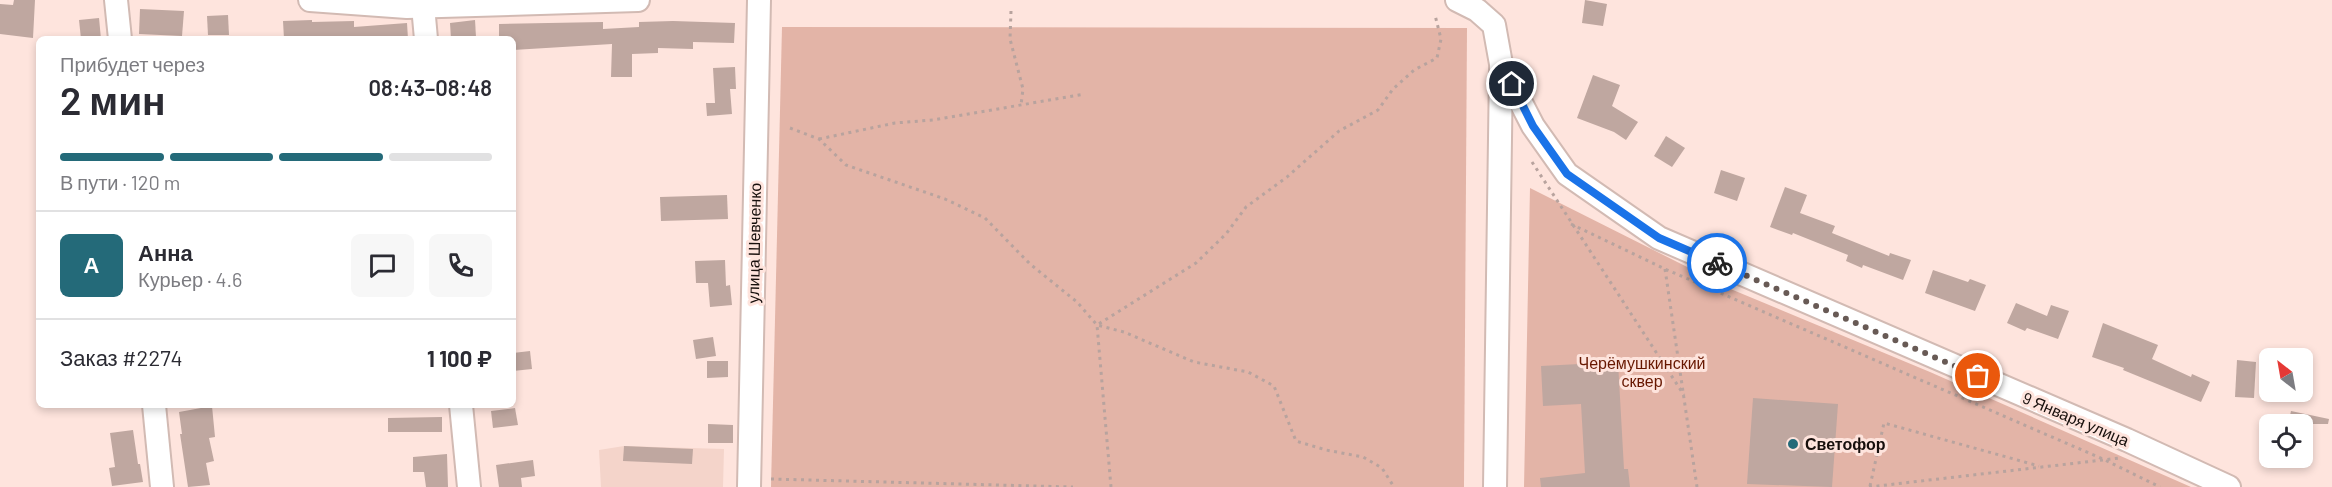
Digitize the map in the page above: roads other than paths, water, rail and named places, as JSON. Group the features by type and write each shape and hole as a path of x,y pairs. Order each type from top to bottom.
{"street":[{"path":"116,0 120,36"},
{"path":"310,0 423,6 638,0"},
{"name":"улица Шевченко","path":"749,487 759,0"},
{"name":"9 Января улица","path":"1457,0 1477,10 1494,25 1501,64 1533,126 1567,174 1659,238 2127,440 2229,487"},
{"path":"423,6 426,36"},
{"path":"1495,487 1501,64"},
{"path":"154,408 162,487"},
{"path":"461,408 469,487"}],"place":[{"name":"Светофор","path":"1793,444"}],"park label":[{"name":"Черёмушкинский сквер","path":"1642,372"}]}
